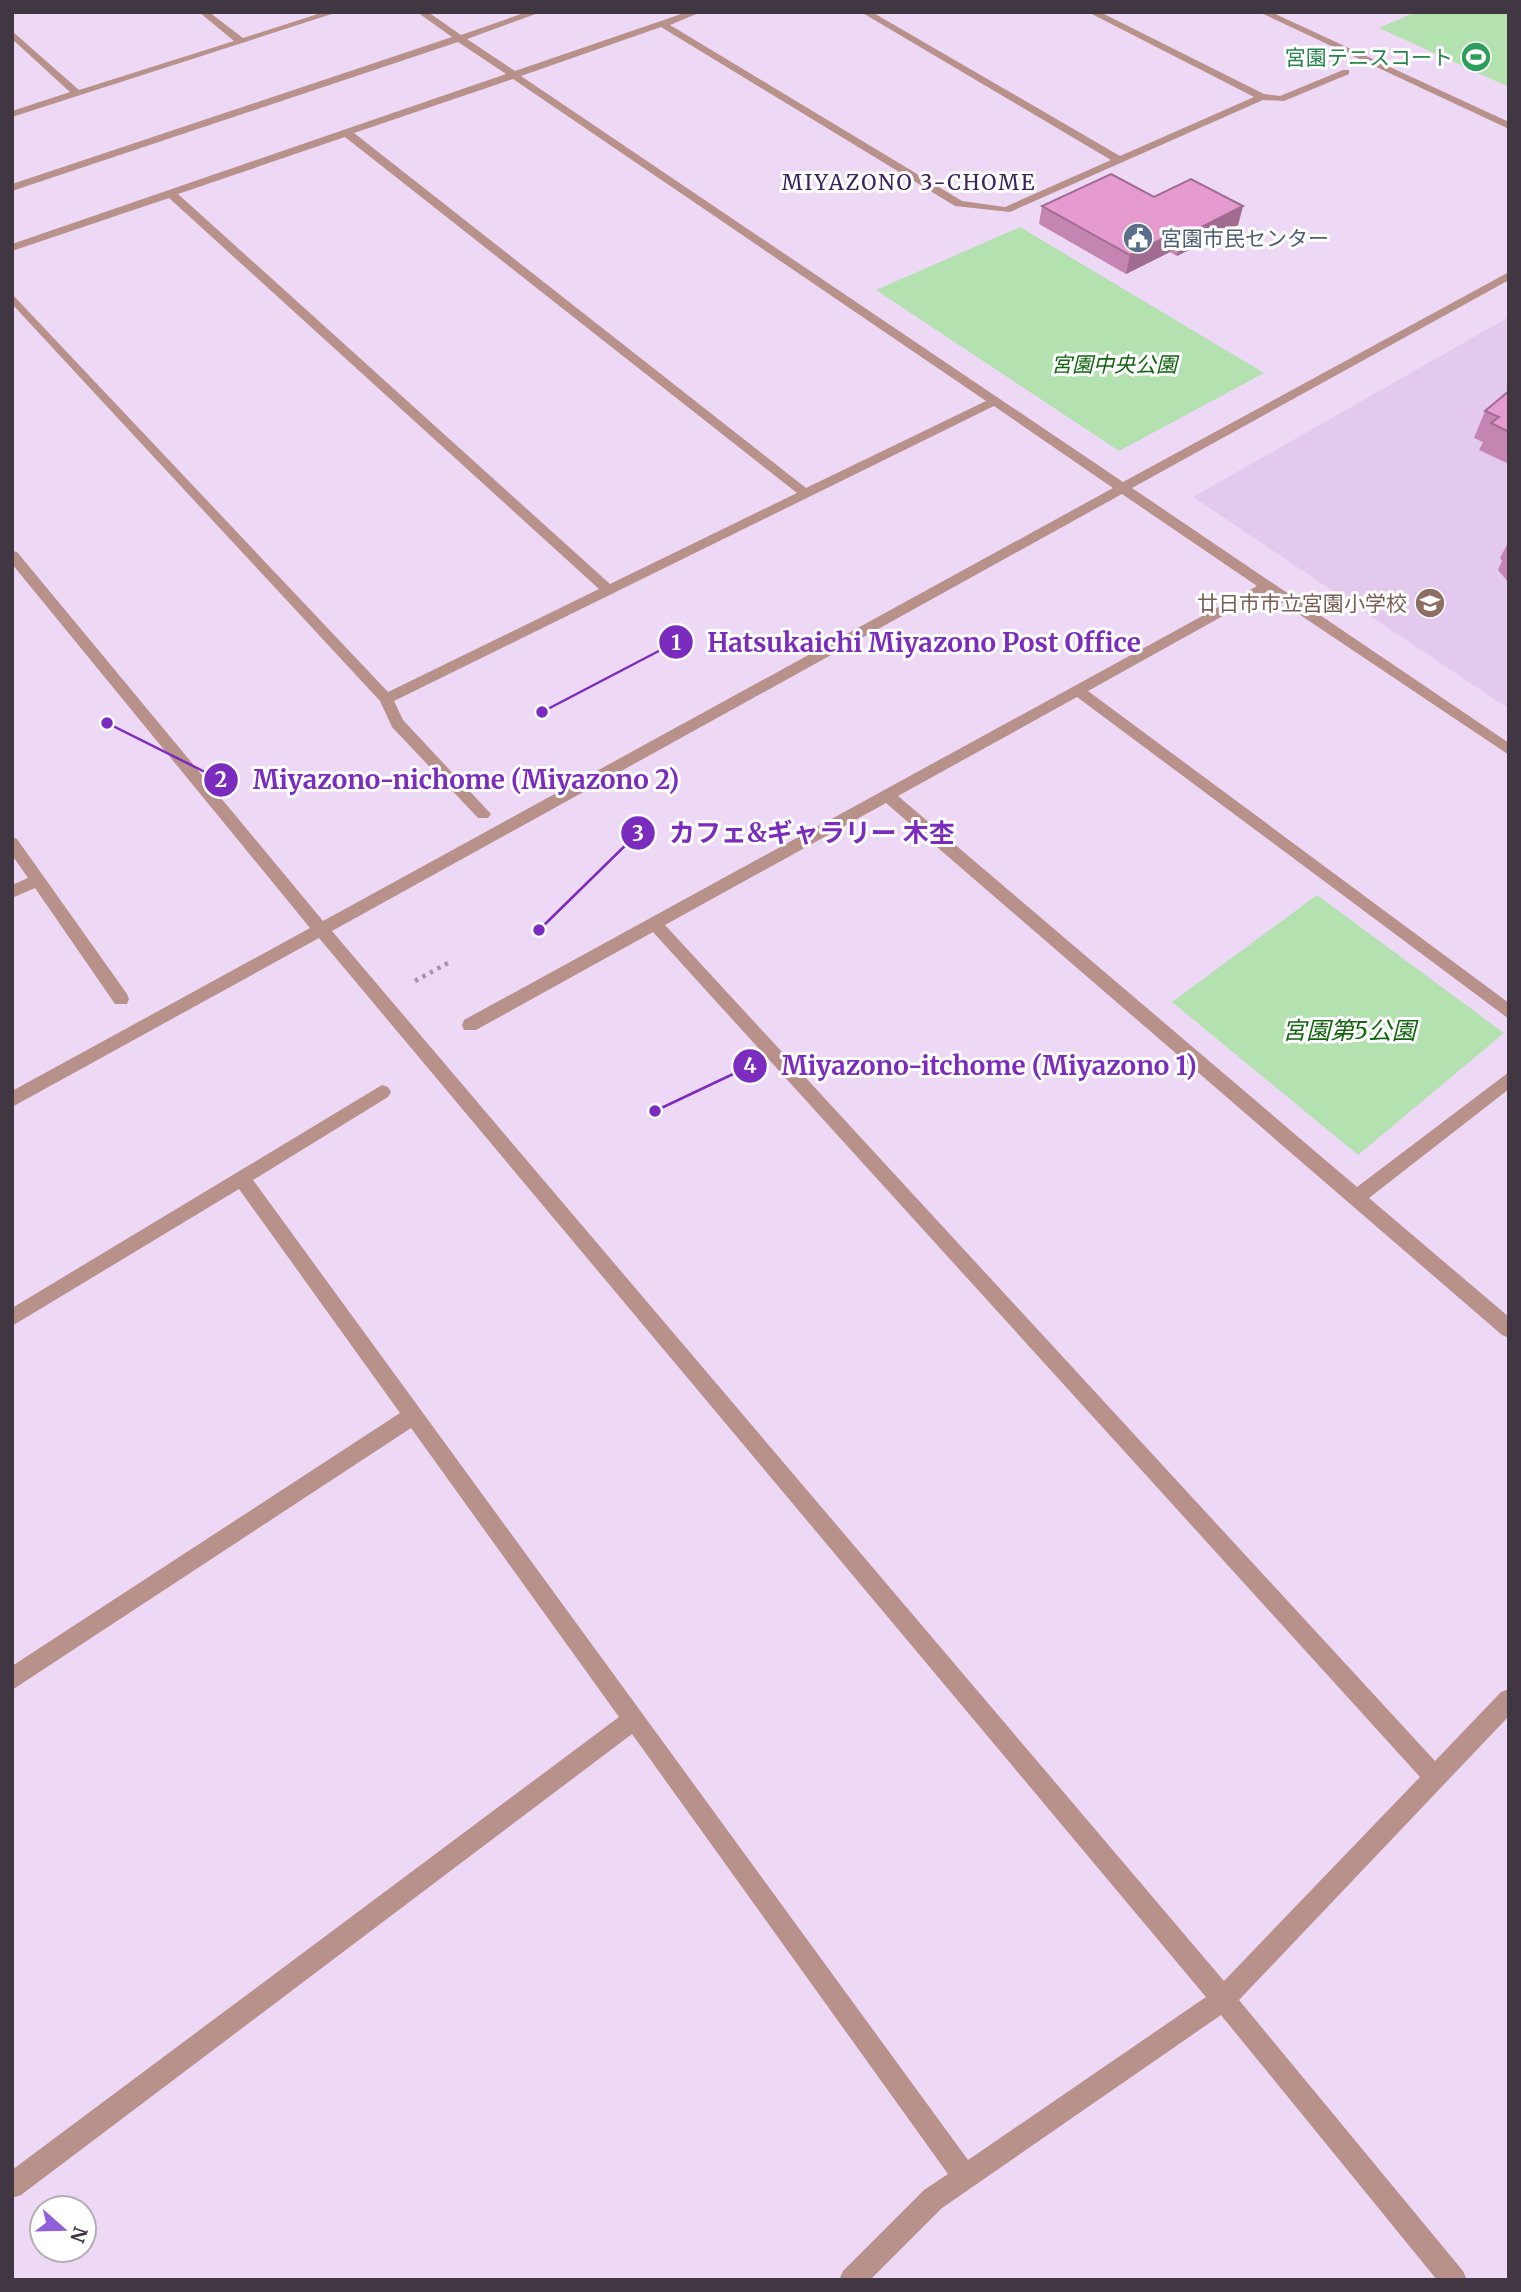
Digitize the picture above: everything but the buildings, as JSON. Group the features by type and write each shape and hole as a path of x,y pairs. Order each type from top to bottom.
{"street":[{"path":"204,12 242,42"},
{"path":"12,114 334,12"},
{"path":"421,12 1509,750"},
{"path":"12,188 537,12"},
{"path":"12,248 697,12"},
{"path":"865,12 1119,160"},
{"path":"1092,12 1262,97 1281,99 1346,72"},
{"path":"1263,12 1509,125"},
{"path":"662,24 959,205 1006,210 1262,97"},
{"path":"12,34 78,93"},
{"path":"346,132 807,495"},
{"path":"170,193 609,591"},
{"path":"12,1100 322,932 1509,275"},
{"path":"12,297 386,699 397,723 483,814"},
{"path":"386,699 995,401"},
{"path":"12,555 322,932 1223,1999 1454,2280"},
{"path":"470,1025 1267,586"},
{"path":"1079,691 1509,1012"},
{"path":"888,796 1509,1329"},
{"path":"12,843 121,999"},
{"path":"12,892 37,880"},
{"path":"655,924 1435,1777"},
{"path":"1356,1198 1509,1079"},
{"path":"12,1318 382,1092"},
{"path":"241,1178 965,2176"},
{"path":"12,1679 415,1415"},
{"path":"852,2280 933,2199 1223,1999 1509,1700"},
{"path":"12,2186 635,1718"}],"shaded area":[{"name":"廿日市市立宮園小学校","path":"1509,317 1509,709 1193,497"}],"green space":[{"name":"宮園テニスコート","path":"1416,12 1509,12 1509,87 1379,28"},
{"name":"宮園中央公園","path":"1020,227 1264,373 1119,451 876,290"},
{"name":"宮園第5公園","path":"1317,895 1504,1033 1358,1155 1172,1002"}],"place":[{"name":"宮園テニスコート","path":"1476,57"},
{"name":"宮園市民センター","path":"1138,238"},
{"name":"廿日市市立宮園小学校","path":"1430,603"},
{"name":"Hatsukaichi Miyazono Post Office","path":"542,712"},
{"name":"Miyazono-nichome (Miyazono 2)","path":"107,723"},
{"name":"カフェ&ギャラリー 木杢","path":"539,930"},
{"name":"Miyazono-itchome (Miyazono 1)","path":"655,1111"}],"district":[{"name":"MIYAZONO 3-CHOME","path":"909,182"}]}
